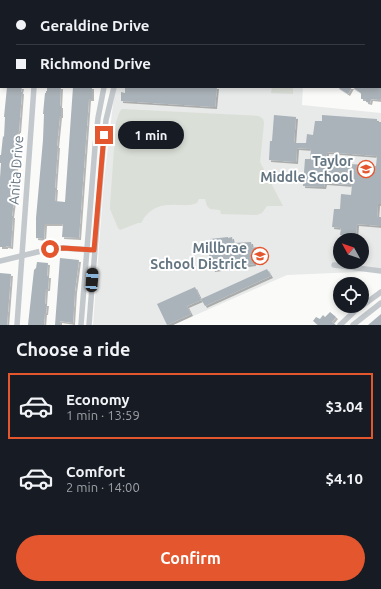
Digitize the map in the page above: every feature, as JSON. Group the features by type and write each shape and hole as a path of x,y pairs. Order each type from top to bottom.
{"street":[{"name":"Anita Drive","path":"18,325 22,243 34,88"},
{"path":"81,325 96,132 104,88"},
{"path":"89,325 104,135 114,88"},
{"path":"0,261 56,248 94,250"},
{"path":"365,269 381,271"},
{"path":"340,325 355,311 381,292"},
{"path":"352,325 381,303"}],"shaded area":[{"path":"115,88 303,88 302,105 381,113 381,269 358,272 287,275 173,325 93,325 104,181"},
{"path":"272,88 293,88 293,94 271,93"},
{"path":"122,109 259,116 263,119 264,123 260,162 283,206 267,206 262,213 257,215 221,214 220,210 210,209 207,206 205,199 199,199 197,203 192,205 161,206 148,213 141,223 120,230 110,209 110,205 116,122"}],"building":[{"path":"7,88 22,88 18,131 18,153 14,185 16,185 12,216 11,247 0,247 0,155 3,136 4,137"},
{"path":"47,88 61,88 61,116 57,146 55,201 65,202 73,88 92,88 92,99 89,99 79,238 62,237 63,224 45,224 44,239 36,238 36,218 43,140 43,114 45,93"},
{"path":"125,88 217,88 215,107 121,101 121,92 125,93"},
{"path":"339,88 351,88 348,94"},
{"path":"354,88 381,88 381,99 371,99 370,103 366,102 366,99 361,99 361,93"},
{"path":"274,115 296,117 294,143 306,143 307,134 313,135 315,121 322,121 322,115 377,119 377,122 381,122 381,204 378,204 377,217 381,217 381,226 357,224 356,233 340,233 341,228 332,227 334,209 340,209 341,194 351,195 352,185 325,183 324,187 303,186 305,159 310,159 311,149 297,148 296,162 269,160 270,141 272,141","holes":["327,152 377,156 376,166 326,162"]},
{"path":"232,237 233,243 251,242 252,248 256,247 257,257 254,257 254,264 213,270 209,255 209,247 211,247 210,239"},
{"path":"60,258 79,260 73,323 60,321 60,325 55,325"},
{"path":"37,262 48,263 47,276 49,276 48,289 46,289 46,313 44,325 28,325 34,270"},
{"path":"267,269 271,276 205,306 201,299"},
{"path":"0,273 11,274 7,325 0,325"},
{"path":"195,287 201,300 187,306 191,314 167,325 157,304"},
{"path":"330,312 336,317 332,322 336,325 318,325 313,321 316,317 320,319 323,315 325,317"},
{"path":"381,314 381,325 368,325"}],"place":[{"name":"Taylor Middle School","path":"366,169"},
{"name":"Millbrae School District","path":"260,256"}],"route":[{"path":"50,249 63,248 94,250 104,135"}]}
